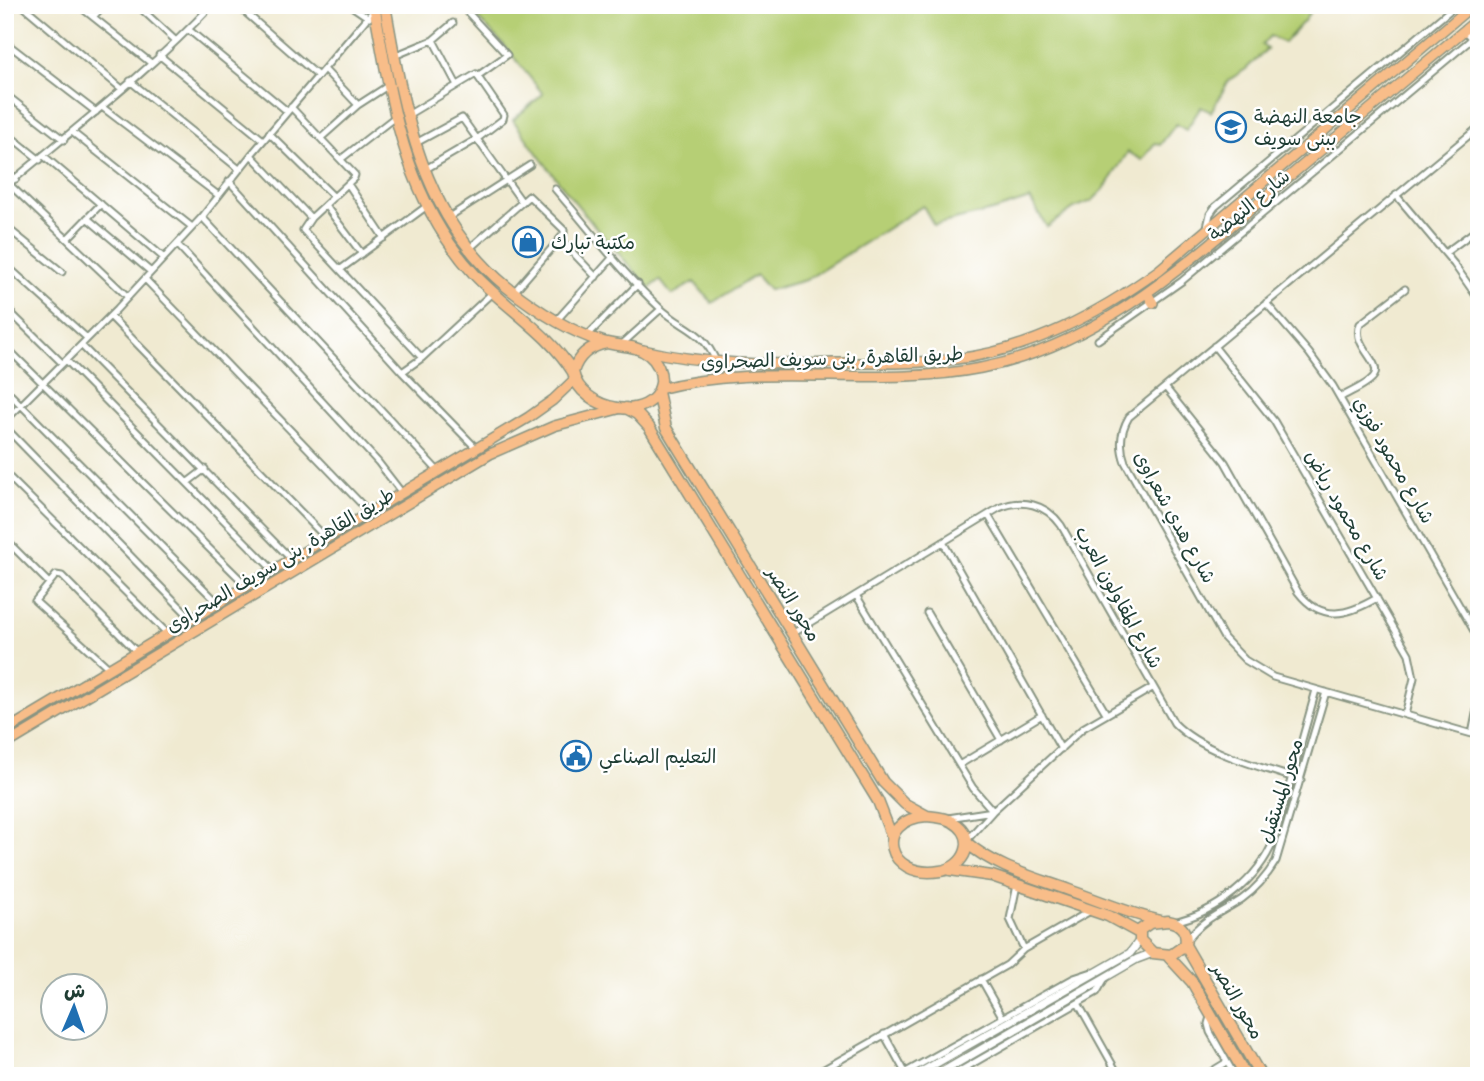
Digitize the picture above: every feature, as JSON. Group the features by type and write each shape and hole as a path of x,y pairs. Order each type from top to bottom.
{"highway":[{"path":"376,9 389,85 401,117 424,170 449,217 470,248 495,277 556,321 587,336 636,348 651,356 657,364 661,379 658,390 645,403 622,408 598,404 580,389 558,351 533,326 492,293 456,252 427,206 411,172 401,117 394,56 376,9"},
{"path":"533,326 543,321 541,312"},
{"path":"574,376 580,357 587,350 607,343"},
{"name":"محور النصر","path":"658,390 666,428 888,788 905,804 927,816"},
{"name":"محور النصر","path":"622,408 637,414 649,427 878,801 892,837"},
{"path":"927,816 944,818 957,825 967,842 997,863 1137,915 1167,921 1183,929 1185,943 1179,951 1167,955 1153,953 1139,937 1116,919 1092,910 982,874 908,869 894,854 892,837 907,821 927,816"},
{"path":"949,870 961,862 966,853 967,842"},
{"path":"1139,937 1147,924 1167,921"},
{"name":"محور النصر","path":"1185,943 1261,1076"},
{"name":"محور النصر","path":"1167,955 1184,972 1246,1076"},
{"path":"1184,972 1197,965"}],"main road":[{"name":"طريق القاهرة, بنى سويف الصحراوى","path":"636,348 718,363 757,365 936,361 974,357 1011,348 1058,331 1108,304 1159,270 1473,5"},
{"name":"طريق القاهرة, بنى سويف الصحراوى","path":"658,390 711,378 779,381 940,374 998,364 1070,340 1147,293 1186,263 1479,18"},
{"path":"1389,61 1396,71"},
{"path":"1243,200 1250,209"},
{"path":"1147,293 1153,303"},
{"name":"طريق القاهرة, بنى سويف الصحراوى","path":"5,731 529,416 553,400 574,376"},
{"name":"طريق القاهرة, بنى سويف الصحراوى","path":"5,745 475,462 570,420 622,408"},
{"path":"529,416 538,432"},
{"path":"189,621 193,632"}],"street":[{"path":"22,5 122,89"},
{"path":"78,5 151,63"},
{"path":"93,17 104,5"},
{"path":"138,5 176,41"},
{"path":"237,5 318,76"},
{"path":"350,5 376,9"},
{"path":"341,159 401,117 474,74 480,75 507,55 461,5"},
{"path":"1205,231 1215,207 1456,5"},
{"path":"128,297 7,186 64,140 189,30 207,7"},
{"path":"5,421 110,316 202,217 263,140 376,9"},
{"path":"394,56 433,40 453,23"},
{"path":"189,30 289,109 321,138 355,175 311,218 303,230 422,358"},
{"path":"1464,30 1479,47"},
{"name":"شارع النهضة","path":"1098,340 1182,281 1479,33"},
{"path":"433,40 457,85"},
{"path":"5,42 96,112"},
{"path":"159,55 263,140"},
{"path":"324,69 358,105"},
{"path":"424,170 477,139 504,117 480,75"},
{"path":"130,81 239,169"},
{"path":"321,138 358,105 389,85"},
{"path":"5,94 64,140"},
{"path":"102,107 218,195"},
{"path":"414,144 461,118 522,202"},
{"name":"شارع هدي شعراوى","path":"1475,735 1263,673 1245,660 1230,646 1125,462 1121,442 1125,422 1129,417 1479,127"},
{"path":"5,132 101,204 164,258"},
{"path":"72,132 192,227"},
{"path":"269,133 334,197"},
{"path":"251,155 311,218"},
{"path":"449,217 530,166"},
{"path":"5,170 16,178"},
{"path":"229,181 402,372 476,448"},
{"path":"348,184 384,238"},
{"path":"555,188 661,309 704,339 718,363"},
{"path":"1396,195 1445,253 1479,300"},
{"path":"470,248 529,196 532,197 565,232 514,292"},
{"path":"67,239 101,204"},
{"path":"325,205 362,254"},
{"path":"341,269 427,206"},
{"path":"202,217 438,471"},
{"path":"87,218 151,272"},
{"path":"5,226 62,272"},
{"path":"1445,253 1479,228"},
{"path":"560,239 596,277"},
{"path":"177,244 379,462 402,493"},
{"path":"556,321 613,257"},
{"path":"5,264 87,338"},
{"path":"145,279 369,512"},
{"path":"587,336 638,284"},
{"path":"1340,398 1371,379 1375,373 1375,366 1358,339 1360,324 1405,289"},
{"path":"402,372 422,358 492,293"},
{"name":"شارع محمود فوزي","path":"1266,303 1309,353 1340,398 1479,642"},
{"path":"5,307 188,482 273,570"},
{"path":"622,345 661,309"},
{"path":"110,316 326,538"},
{"path":"81,345 291,559"},
{"path":"5,346 247,586"},
{"name":"شارع محمود رياض","path":"1214,346 1273,421 1412,660 1413,684 1405,715"},
{"path":"1165,387 1225,463 1298,592 1306,600 1320,610 1340,613 1355,611 1377,598"},
{"path":"5,389 218,603"},
{"path":"5,427 189,621"},
{"path":"188,482 205,469"},
{"path":"5,473 167,634"},
{"name":"شارع المقاولون العرب","path":"792,634 1005,505 1024,503 1043,508 1061,525 1174,723 1196,741 1301,780"},
{"path":"988,515 1107,713"},
{"path":"5,539 49,583"},
{"path":"943,542 1061,749"},
{"path":"110,669 36,602 36,598 58,575 137,652"},
{"path":"856,595 977,794 993,811"},
{"path":"927,613 1001,740"},
{"path":"967,842 993,811 1083,728 1152,688"},
{"name":"محور المستقبل","path":"1167,921 1204,911 1237,890 1258,869 1274,840 1316,690"},
{"name":"محور المستقبل","path":"1185,943 1201,924 1242,899 1266,876 1279,853 1326,692"},
{"path":"1475,735 1479,699"},
{"path":"959,765 1042,715"},
{"path":"944,818 993,811"},
{"path":"1017,885 1010,919 1024,949"},
{"path":"812,1076 1007,965 1024,949 1092,910"},
{"path":"914,1076 1015,1015 1130,953 1139,937"},
{"path":"935,1076 1141,957 1153,953"},
{"path":"951,1076 1099,991 1105,978"},
{"path":"981,979 1003,1018"},
{"path":"1078,1003 1119,1076 1126,1076"},
{"path":"1211,1014 1209,1029 1235,1076"},
{"path":"884,1034 902,1074 1003,1018 1015,1015"},
{"path":"1204,1076 1227,1062"}],"green space":[{"path":"465,5 1320,5 1318,8 1313,6 1305,20 1284,43 1270,36 1262,45 1267,49 1246,69 1229,80 1211,112 1201,107 1186,130 1176,124 1160,145 1155,143 1142,160 1128,152 1104,189 1092,201 1074,208 1047,227 1030,199 934,225 923,206 806,280 769,290 756,275 712,303 694,282 672,295 660,280 650,288 579,207 513,120 543,94 504,45"}],"place":[{"name":"جامعة النهضة ببنى سويف","path":"1231,127"},
{"name":"مكتبة تبارك","path":"528,242"},
{"name":"التعليم الصناعي","path":"576,756"}]}
